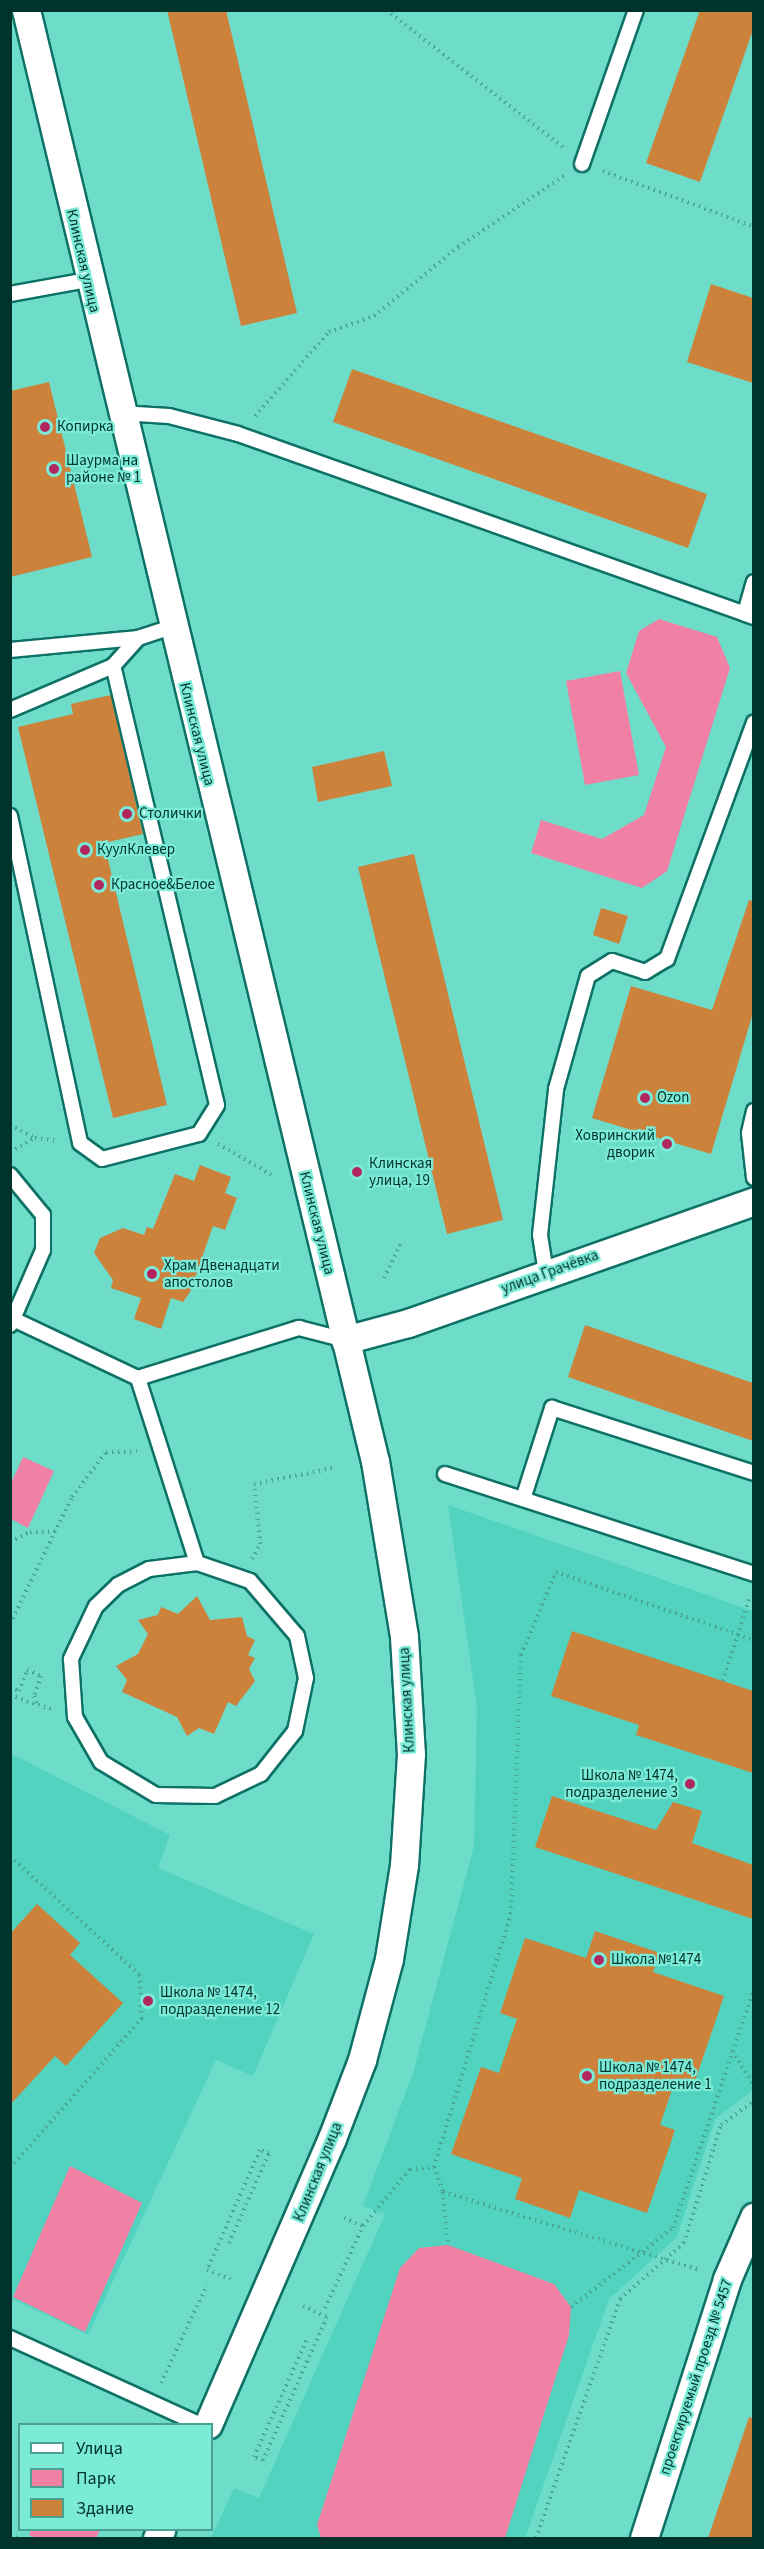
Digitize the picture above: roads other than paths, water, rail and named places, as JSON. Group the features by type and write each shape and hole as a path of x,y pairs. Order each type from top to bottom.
{"street":[{"name":"Клинская улица","path":"26,10 87,280 375,1461 404,1637 411,1754 404,1865 389,1959 362,2060 298,2222 208,2423"},
{"name":"улица Грачёвка","path":"345,1340 408,1323 753,1201"},
{"name":"проектируемый проезд № 5457","path":"644,2538 728,2279 753,2217"}],"lane":[{"path":"582,164 636,10"},
{"path":"10,294 87,280"},
{"path":"120,413 169,416 238,434 749,615 753,582"},
{"path":"10,650 138,638 171,627"},
{"path":"10,710 113,666 138,638"},
{"path":"10,816 80,1143 102,1159 199,1134 217,1106 113,666"},
{"path":"546,1273 540,1235 555,1089 588,976 612,961 645,972 668,959 753,723"},
{"path":"753,1111 749,1133 753,1178"},
{"path":"10,1175 43,1215 43,1250 12,1322 138,1378 299,1328 345,1340"},
{"path":"138,1378 197,1563"},
{"path":"523,1499 552,1408 753,1473"},
{"path":"445,1474 753,1574"},
{"path":"197,1563 250,1581 297,1636 306,1678 295,1731 261,1774 215,1796 156,1795 101,1761 75,1718 71,1659 96,1606 118,1585 148,1569 197,1563"},
{"path":"10,2338 197,2423"}],"place":[{"name":"Копирка","path":"45,427"},
{"name":"Шаурма на районе № 1","path":"54,469"},
{"name":"Столички","path":"127,814"},
{"name":"КуулКлевер","path":"85,850"},
{"name":"Красное&Белое","path":"99,885"},
{"name":"Ozon","path":"645,1098"},
{"name":"Ховринский дворик","path":"667,1144"},
{"name":"Клинская улица, 19","path":"357,1172"},
{"name":"Храм Двенадцати апостолов","path":"152,1274"},
{"name":"Школа № 1474, подразделение 3","path":"690,1784"},
{"name":"Школа №1474","path":"599,1960"},
{"name":"Школа № 1474, подразделение 12","path":"148,2001"},
{"name":"Школа № 1474, подразделение 1","path":"587,2076"}]}
